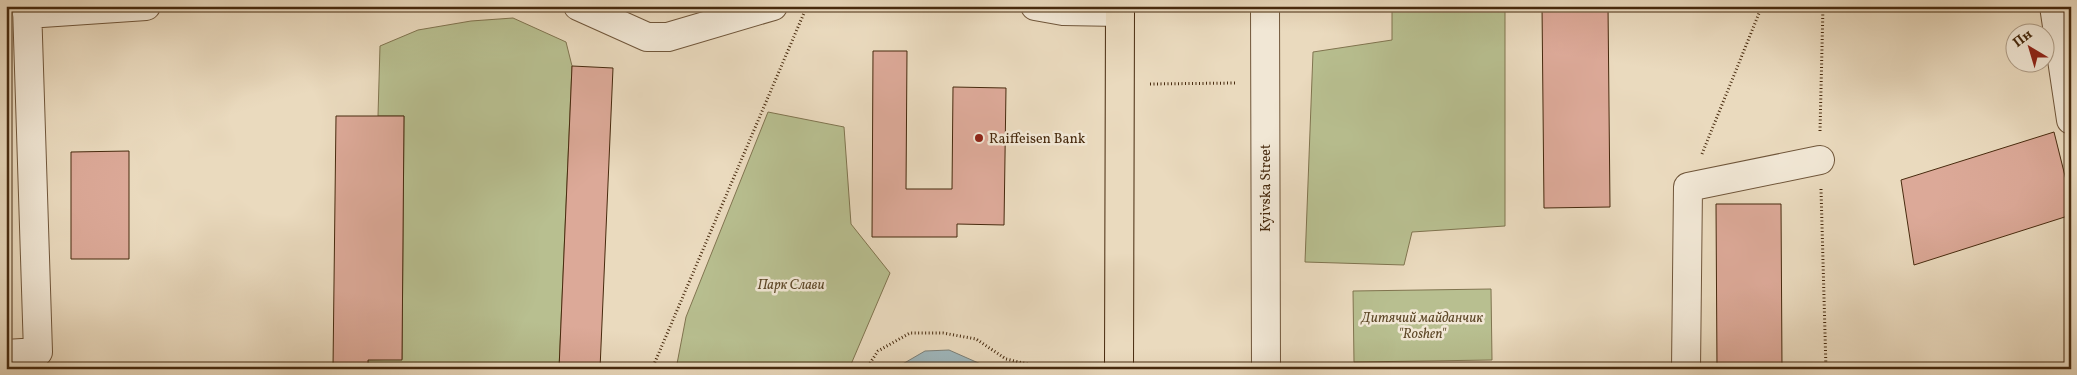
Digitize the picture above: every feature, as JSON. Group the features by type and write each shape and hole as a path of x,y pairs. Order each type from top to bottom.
{"main road":[{"path":"1119,369 1120,9"}],"street":[{"path":"6,354 38,352 27,10 146,6"},
{"path":"578,6 647,37 668,37 773,6"},
{"path":"1034,6 1064,11 1120,9"},
{"name":"Kyivska Street","path":"1264,6 1266,369"},
{"path":"2054,6 2071,120"},
{"path":"1686,369 1688,187 1820,160"}],"path":[{"path":"652,369 807,6"},
{"path":"1688,187 1762,6"},
{"path":"1150,84 1264,83"},
{"path":"866,369 878,351 910,333 943,333 976,339 1006,359 1050,369"}],"green space":[{"path":"1392,6 1505,6 1505,226 1412,232 1404,265 1305,262 1313,52 1392,40"},
{"path":"513,18 566,42 572,66 559,369 368,369 368,360 402,359 404,116 378,116 380,46 418,30 471,21"},
{"name":"Парк Слави","path":"768,112 844,127 851,224 890,273 849,369 676,369 686,317"},
{"name":"Дитячий майданчик \"Roshen\"","path":"1491,289 1492,360 1354,362 1353,291"}],"water":[{"path":"949,350 992,369 894,369 925,351"}],"building":[{"path":"1542,6 1608,6 1610,207 1544,208"},
{"name":"Raiffeisen Bank","path":"873,51 907,51 906,189 952,189 953,87 1006,88 1004,225 957,224 957,237 872,237"},
{"path":"572,66 613,68 600,369 559,369"},
{"path":"336,116 404,116 402,360 368,360 368,369 249,369 333,367"},
{"path":"2054,132 2071,200 2071,215 1914,265 1901,180"},
{"path":"129,151 129,259 71,259 71,152"},
{"path":"1716,204 1781,204 1782,369 1717,369"}],"place":[{"name":"Raiffeisen Bank","path":"979,138"}]}
